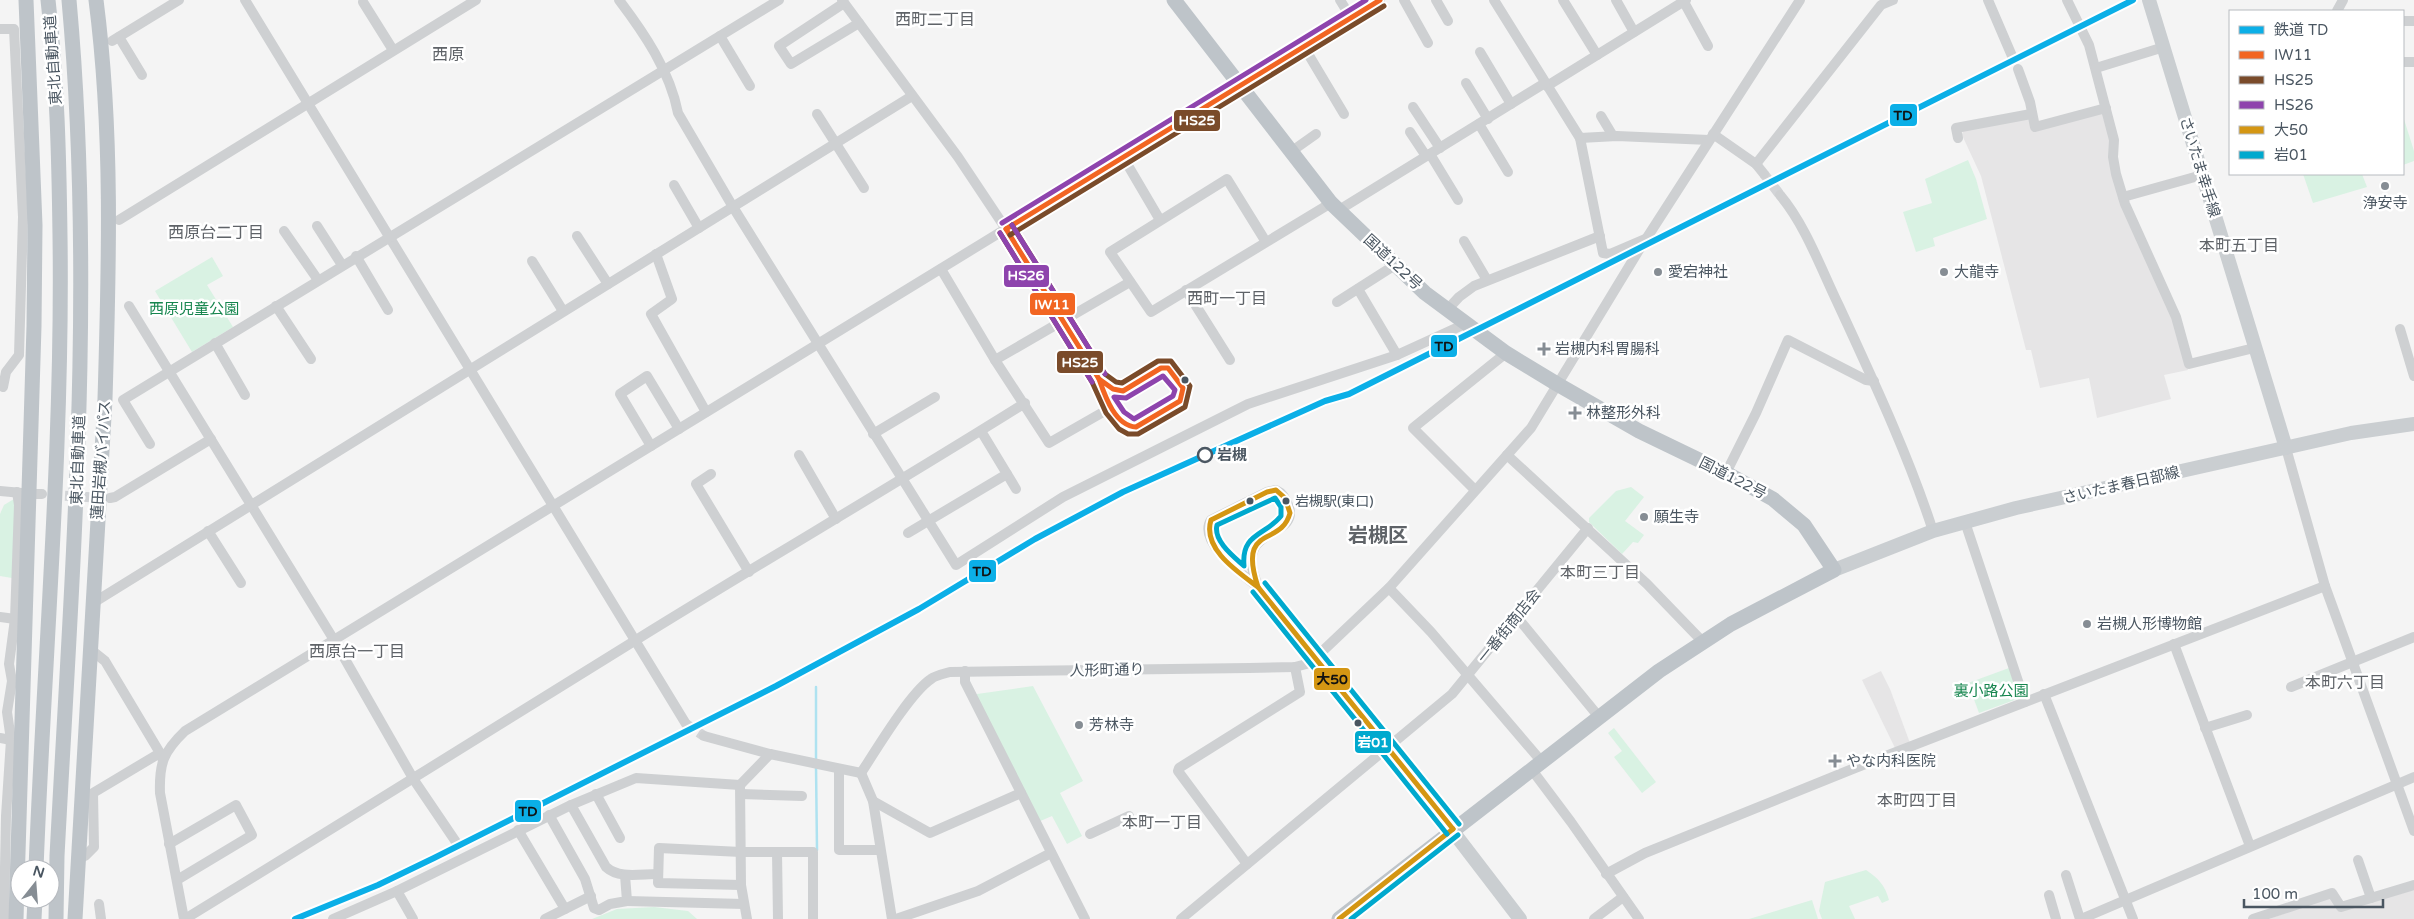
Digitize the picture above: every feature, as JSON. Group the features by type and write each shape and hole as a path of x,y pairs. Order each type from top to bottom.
{"highway":[{"path":"16,919 35,225 26,0"},
{"name":"東北自動車道","path":"36,859 56,472 61,298 58,142 48,0"},
{"name":"東北自動車道","path":"56,919 57,856 79,448 82,301 79,126 69,0"},
{"name":"蓮田岩槻バイパス","path":"75,919 82,854 90,649 105,399 109,229 106,118 96,0"},
{"name":"国道122号","path":"1174,0 1335,206 1395,265 1447,310 1506,353 1557,384 1639,431 1726,473 1788,510 1816,540 1834,570"},
{"path":"1339,919 1659,671 1702,641 1762,607 1834,570"}],"main road":[{"name":"さいたま幸手線","path":"2149,0 2286,448"},
{"name":"さいたま春日部線","path":"1834,570 1933,531 1965,522 2350,433 2414,424"},
{"path":"1258,587 1453,829 1520,919"}],"street":[{"path":"142,75 115,39 179,0"},
{"path":"245,0 552,507 636,640 686,724"},
{"path":"118,220 476,0"},
{"path":"619,0 641,29 663,70 675,98 678,113 733,206 902,481 956,565 1063,497 1248,404 1397,355 1465,324"},
{"path":"757,0 763,10"},
{"path":"150,444 123,400 356,256 779,0"},
{"path":"1340,0 1351,18"},
{"path":"82,854 94,847 93,793 161,756 185,731 1380,0"},
{"path":"1404,0 1428,43"},
{"path":"1436,0 1448,21"},
{"path":"1494,0 1580,138 1603,253 1610,254 1647,238"},
{"path":"1563,0 1597,55"},
{"path":"1616,0 1634,32"},
{"path":"1317,658 1389,588 1531,428 1647,238 1800,0"},
{"path":"1988,0 2012,56"},
{"path":"2067,0 2087,36 2114,140 2113,156 2123,197 2176,316 2189,364 2254,348"},
{"path":"859,23 791,64 779,46 843,1 859,23 912,96 1006,229 1099,379 1110,410 1123,425 1131,428 1136,427 1180,401 1183,392 1172,370 1164,367 1124,391 1116,399 1110,410 1049,443 1025,403 995,360 942,269"},
{"path":"1756,164 1881,5 1889,1"},
{"path":"364,2 393,50"},
{"path":"1266,242 1227,179 1110,252 1150,312 1266,242 1440,148 1511,104 1597,55 1681,2 1708,46"},
{"path":"0,29 14,29 22,217 20,355 6,372 3,387"},
{"path":"720,36 750,86"},
{"path":"1304,47 1344,114"},
{"path":"2096,68 2164,47"},
{"path":"1480,52 1511,104"},
{"path":"2018,69 2030,102 2035,128 2106,108"},
{"path":"1466,83 1508,172"},
{"path":"93,603 208,530 912,96"},
{"path":"1413,107 1440,148"},
{"path":"817,114 864,188"},
{"path":"1958,138 1956,128 2031,114"},
{"path":"1602,116 1613,136"},
{"path":"1410,132 1458,200"},
{"path":"1292,151 1316,134"},
{"path":"1580,138 1613,136 1711,137 1756,164 1764,174"},
{"path":"1123,157 1160,220"},
{"path":"2123,197 2202,175"},
{"path":"674,185 699,228"},
{"path":"1780,194 1807,237 1874,381 1918,484 1933,531"},
{"path":"317,226 342,265"},
{"path":"284,231 318,280"},
{"path":"577,236 608,284"},
{"path":"1447,310 1459,296 1487,280 1600,236"},
{"path":"1464,240 1487,280"},
{"path":"656,254 672,299 651,314 706,412"},
{"path":"356,256 388,310"},
{"path":"532,261 563,312"},
{"path":"1337,302 1395,265"},
{"path":"995,360 1130,282"},
{"path":"1358,288 1397,355"},
{"path":"1186,290 1230,360"},
{"path":"130,306 334,640 414,780 456,842"},
{"path":"276,306 311,359"},
{"path":"2400,329 2414,376"},
{"path":"1726,473 1756,413 1788,340 1866,380 1874,381"},
{"path":"215,343 245,394"},
{"path":"1476,490 1413,428 1506,353"},
{"path":"650,446 620,394 647,376 679,429"},
{"path":"1099,379 1113,389 1124,391"},
{"path":"873,434 935,397"},
{"path":"90,649 105,661 161,756 160,793 185,919 414,780 636,640 902,481 1025,403"},
{"path":"981,431 1016,489"},
{"path":"110,498 115,498 210,439"},
{"path":"2286,448 2325,586 2414,832"},
{"path":"799,455 836,519"},
{"path":"1507,455 1668,604 1702,641"},
{"path":"711,474 696,484 748,572"},
{"path":"908,533 1006,474"},
{"path":"1276,490 1283,494 1290,509 1290,517 1283,527 1262,539 1254,547 1251,561 1258,587 1220,552 1209,535 1208,524 1219,516 1267,492 1276,490"},
{"path":"0,491 29,495"},
{"path":"4,919 3,888 11,740 4,701 12,681 5,663 15,619 19,505 29,495"},
{"path":"1965,522 2026,702"},
{"name":"一番街商店会","path":"1188,917 1247,864 1286,834 1452,694 1468,677 1588,528"},
{"path":"208,530 241,582"},
{"path":"1606,874 1645,853 2044,694 2325,586"},
{"name":"一番街商店会","path":"1389,588 1432,632 1537,766 1571,822 1639,919"},
{"path":"0,617 15,619"},
{"path":"1517,617 1599,717"},
{"path":"2291,687 2414,638"},
{"path":"2174,644 2250,846"},
{"name":"人形町通り","path":"861,773 892,727 925,684 938,676 965,671 1294,667 1310,664 1317,658"},
{"path":"1247,864 1178,771 1178,768 1300,692 1294,667"},
{"path":"965,671 965,682 1085,919"},
{"path":"2044,694 2133,919"},
{"path":"2205,728 2247,715"},
{"path":"704,736 770,754 861,773 872,801 879,850 894,919 978,891 1051,853"},
{"path":"0,738 11,740"},
{"path":"747,919 741,885 740,790 770,754"},
{"path":"839,768 839,850 879,850"},
{"path":"2066,875 2081,919 2414,777"},
{"path":"333,919 397,890 549,815 636,778 802,796"},
{"path":"872,801 930,833 1021,793"},
{"path":"596,794 620,838"},
{"path":"169,844 236,805 252,835 177,880"},
{"path":"571,805 606,867 612,872 625,875 741,885"},
{"path":"549,815 585,878 594,908 599,910 610,904 627,901 744,904"},
{"path":"1090,834 1129,816"},
{"path":"518,830 565,909"},
{"path":"658,902 659,848 741,852 813,852 813,919"},
{"path":"777,852 778,919"},
{"path":"2358,860 2371,898"},
{"path":"625,875 627,901"},
{"path":"2253,919 2332,892 2341,907 2414,885"},
{"path":"397,890 413,919"},
{"path":"2049,895 2056,919"},
{"path":"545,919 591,896"},
{"path":"1594,919 1623,897"},
{"path":"99,904 101,919"}],"shaded area":[{"path":"2104,113 2111,146 2110,163 2173,317 2188,370 2164,375 2171,399 2097,418 2089,378 2040,388 2031,350 2026,350 1981,176 1962,135 1963,130 2028,118 2033,131"},
{"path":"1881,671 1890,689 1910,743 1895,748 1862,680"},
{"path":"2414,890 2414,919 2269,919 2331,897 2339,911"}],"green space":[{"path":"2404,119 2414,151 2414,161 2404,165"},
{"path":"1968,160 1976,179 1987,219 1933,238 1935,246 1916,252 1903,212 1932,203 1925,179"},
{"path":"2303,175 2362,175 2367,187 2313,203"},
{"name":"西原児童公園","path":"212,257 223,276 207,285 233,327 192,352 155,291"},
{"path":"1631,487 1644,497 1625,521 1644,535 1638,543 1633,542 1622,554 1589,522 1589,518 1616,491"},
{"path":"14,499 12,578 0,576 0,514 4,505"},
{"name":"裏小路公園","path":"2009,668 2020,698 1979,713 1968,683"},
{"path":"1033,686 1083,781 1060,793 1082,836 1067,844 1052,816 1038,822 976,698 977,694"},
{"path":"1614,728 1656,782 1642,793 1614,757 1622,751 1608,733"},
{"path":"1866,870 1880,882 1889,900 1882,903 1878,896 1849,906 1855,919 1822,919 1819,911 1825,882"},
{"path":"1812,900 1818,919 1749,919"},
{"path":"654,907 688,911 697,919 592,919 617,909"}],"waterway":[{"path":"816,687 816,760"},
{"path":"816,766 817,850"}],"tunnel":[{"path":"1764,174 1780,195"},
{"path":"50,495 106,498"},
{"path":"686,724 704,736"}],"rail line":[{"name":"TD","path":"295,919 378,885 434,858 776,686 919,609 1035,539 1123,492 1325,401 1349,394 2133,0"}],"transit line":[{"name":"HS26","path":"1002,223 1366,0"},
{"name":"IW11","path":"1006,229 1380,0"},
{"name":"HS25","path":"1010,235 1384,6"},
{"name":"HS25","path":"1000,233 1092,382 1106,413 1119,429 1128,434 1138,434 1185,407 1190,386 1171,361 1158,361 1122,383 1116,382 1105,374 1012,225"},
{"name":"HS26","path":"1012,225 1105,374"},
{"name":"IW11","path":"1006,229 1099,379"},
{"name":"HS26","path":"1000,233 1092,382"},
{"name":"IW11","path":"1161,368 1168,368 1183,388 1180,401 1136,427 1122,421 1112,409 1099,379 1113,389 1123,391 1161,368"},
{"name":"HS26","path":"1163,376 1175,390 1173,396 1134,419 1124,412 1114,397 1126,398 1163,376"},
{"name":"大50","path":"1276,490 1285,498 1290,513 1285,524 1263,539 1253,553 1253,567 1258,587 1232,567 1217,550 1212,541 1210,531 1211,520 1267,492 1276,490"},
{"name":"岩01","path":"1275,498 1281,507 1281,516 1275,523 1250,541 1244,555 1244,566 1221,543 1218,537 1217,525 1275,498"},
{"name":"岩01","path":"1265,583 1459,824"},
{"name":"大50","path":"1258,587 1453,829"},
{"name":"岩01","path":"1253,592 1447,834"},
{"name":"大50","path":"1339,919 1453,829"},
{"name":"岩01","path":"1351,919 1458,835"}],"place":[{"name":"浄安寺","path":"2385,186"},
{"name":"愛宕神社","path":"1658,272"},
{"name":"大龍寺","path":"1944,272"},
{"name":"岩槻内科胃腸科","path":"1544,349"},
{"name":"林整形外科","path":"1575,413"},
{"name":"岩槻","path":"1205,455"},
{"name":"岩槻駅(東口)","path":"1286,501"},
{"name":"願生寺","path":"1644,517"},
{"name":"岩槻人形博物館","path":"2087,624"},
{"name":"芳林寺","path":"1079,725"},
{"name":"やな内科医院","path":"1835,761"}],"district":[{"name":"西町二丁目","path":"935,20"},
{"name":"西原","path":"448,55"},
{"name":"西原台二丁目","path":"216,233"},
{"name":"本町五丁目","path":"2239,246"},
{"name":"西町一丁目","path":"1227,299"},
{"name":"岩槻区","path":"1378,536"},
{"name":"本町三丁目","path":"1600,573"},
{"name":"西原台一丁目","path":"357,652"},
{"name":"本町六丁目","path":"2345,683"},
{"name":"本町四丁目","path":"1917,801"},
{"name":"本町一丁目","path":"1162,823"}]}
